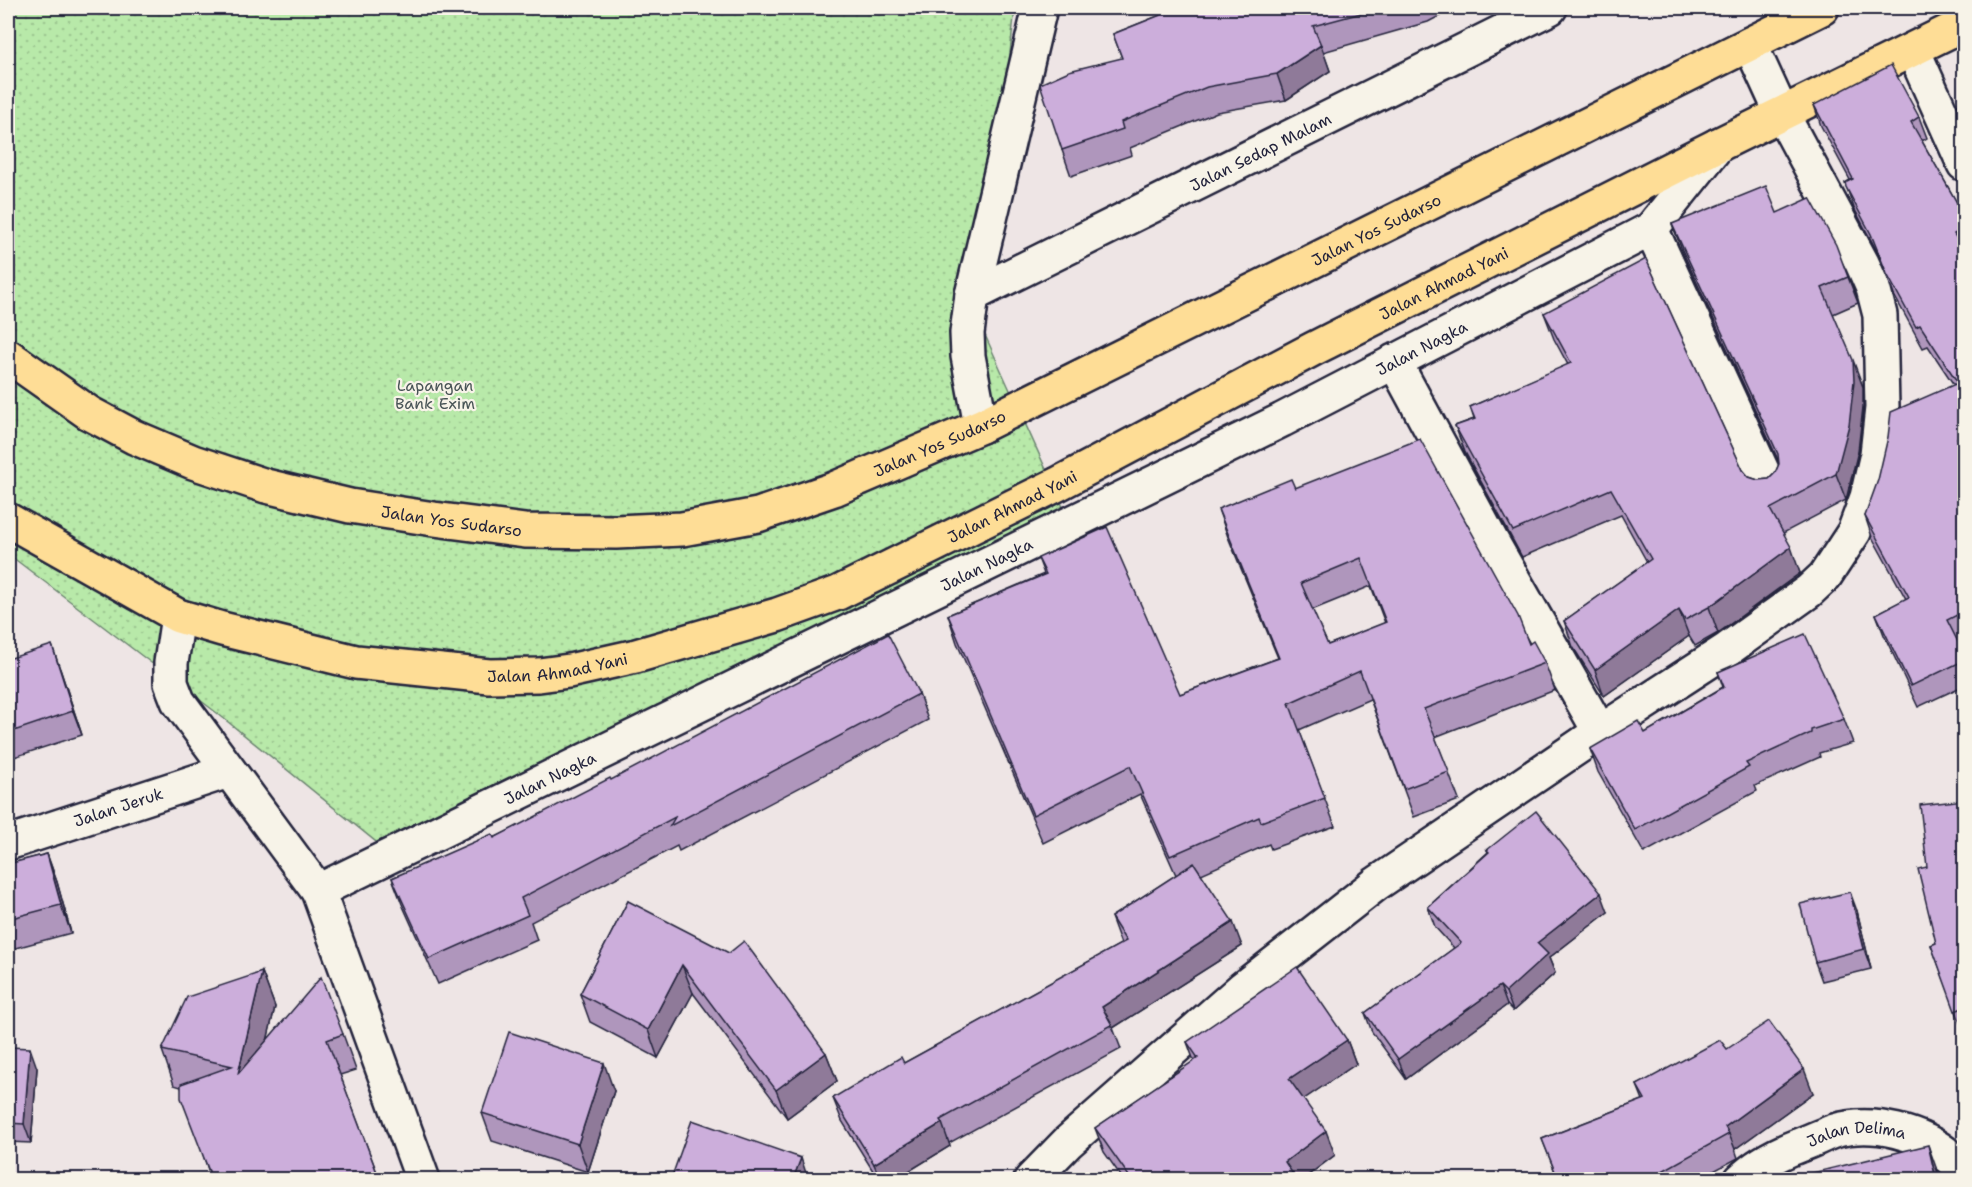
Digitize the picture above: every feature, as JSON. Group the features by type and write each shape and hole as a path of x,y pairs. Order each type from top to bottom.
{"highway":[{"name":"Jalan Yos Sudarso","path":"8,356 89,413 134,437 266,486 350,506 525,531 616,532 681,529 758,515 834,489 981,426 1822,8"},
{"name":"Jalan Ahmad Yani","path":"8,520 178,616 356,662 489,676 539,675 569,671 636,656 777,615 838,592 1047,489 1312,349 1965,24"}],"street":[{"path":"981,426 968,356 967,333 972,295 1040,8"},
{"name":"Jalan Sedap Malam","path":"972,295 1550,8"},
{"path":"1031,1179 1068,1142 1252,981 1376,884 1600,732 1728,649 1809,591 1825,576 1840,556 1854,532 1867,496 1877,454 1882,408 1880,315 1873,288 1862,263 1782,114 1750,44"},
{"path":"1913,50 1953,108 1965,164"},
{"path":"1718,145 1651,229 1770,488"},
{"name":"Jalan Nagka","path":"318,891 1282,420 1651,229"},
{"path":"1394,361 1491,540 1600,732"},
{"path":"178,616 171,663 171,683 178,701 318,891 423,1179"},
{"name":"Jalan Jeruk","path":"8,843 228,771"},
{"name":"Jalan Delima","path":"1741,1179 1750,1171 1785,1151 1836,1131 1869,1127 1899,1131 1927,1142 1952,1159 1965,1177"}],"green space":[{"name":"Lapangan Bank Exim","path":"8,8 1015,8 980,324 1073,529 380,845 217,713 8,554"}],"building":[{"path":"1178,8 1380,8 1313,26 1321,45 1277,74 1207,87 1121,122 1123,129 1062,150 1040,84 1069,71 1122,58 1113,34"},
{"path":"1891,65 1919,117 1911,122 1965,217 1965,228 1954,234 1965,252 1965,435 1957,438 1965,451 1965,611 1947,620 1965,660 1911,686 1876,614 1909,597 1865,516 1878,480 1891,412 1958,383 1920,325 1916,327 1887,274 1871,234 1846,187 1845,183 1853,179 1814,105"},
{"path":"1766,186 1777,213 1810,198 1836,245 1848,277 1822,288 1853,360 1854,381 1849,425 1836,474 1770,509 1791,547 1709,607 1685,620 1679,610 1595,670 1564,621 1651,559 1611,489 1513,531 1455,426 1475,419 1470,407 1571,363 1544,313 1646,259 1743,470 1749,477 1758,480 1769,479 1779,464 1778,454 1672,224"},
{"path":"1420,439 1518,616 1529,644 1533,641 1545,663 1424,709 1449,772 1404,789 1360,671 1289,703 1325,798 1261,822 1259,817 1170,856 1130,766 1033,815 948,615 1046,574 1038,558 1107,527 1180,694 1279,658 1218,509 1291,479 1295,488","holes":["1361,558 1386,622 1328,645 1301,583"]},
{"path":"888,634 919,694 670,826 675,817 521,898 528,915 429,959 392,878 492,834 494,838 610,778 611,780"},
{"path":"1805,634 1844,719 1811,730 1811,733 1746,763 1749,767 1635,830 1590,749 1638,721 1645,733 1724,687 1718,672"},
{"path":"52,645 73,711 8,733 8,659"},
{"path":"1965,800 1965,1007 1955,1011 1931,945 1936,943 1918,869 1927,867 1920,805"},
{"path":"1536,811 1601,893 1537,943 1548,954 1506,992 1500,986 1398,1059 1365,1013 1461,943 1428,907 1489,852 1487,850"},
{"path":"47,854 61,905 8,919 8,864"},
{"path":"1194,863 1233,922 1102,1007 1112,1025 940,1120 942,1123 874,1164 833,1098 901,1057 904,1063 1126,941 1111,917"},
{"path":"1850,892 1864,949 1815,962 1800,904"},
{"path":"628,901 729,953 744,941 826,1053 776,1090 682,965 648,1030 580,994"},
{"path":"1297,967 1347,1040 1289,1079 1326,1131 1285,1162 1296,1179 1131,1179 1095,1128 1198,1058 1187,1042"},
{"path":"262,972 238,1074 321,977 343,1034 327,1040 379,1178 394,1172 396,1179 212,1179 181,1098 181,1084 232,1066 162,1050 187,997"},
{"path":"1769,1021 1804,1069 1725,1127 1729,1134 1648,1179 1558,1179 1542,1139 1645,1099 1637,1085 1720,1040 1727,1049"},
{"path":"509,1032 604,1063 578,1144 482,1113"},
{"path":"8,1047 30,1048 24,1124 8,1123"},
{"path":"692,1120 801,1158 793,1179 671,1179"},
{"path":"1928,1145 1936,1179 1788,1179"}]}
